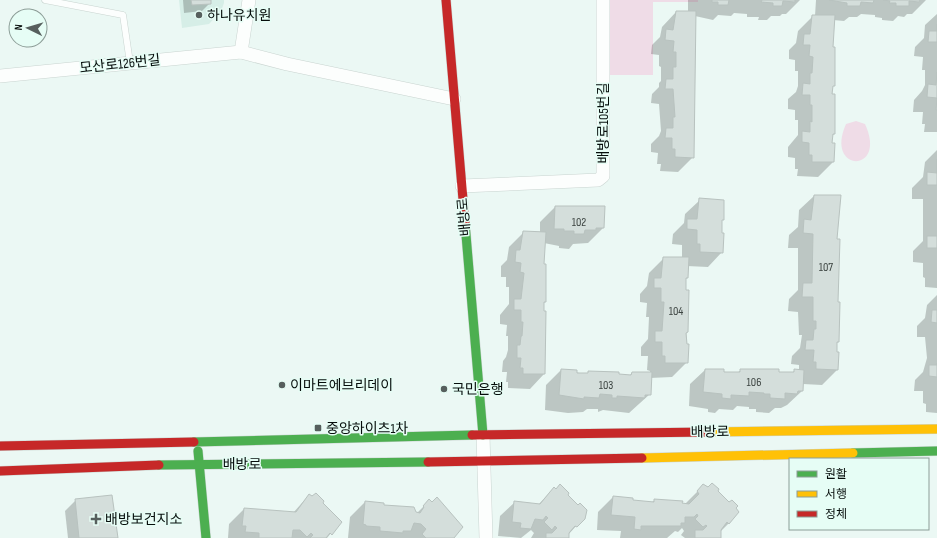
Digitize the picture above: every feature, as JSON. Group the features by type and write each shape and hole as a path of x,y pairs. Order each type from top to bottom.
{"street":[{"path":"241,52 249,0"},
{"name":"배방로","path":"446,0 483,435 486,538"},
{"name":"배방로105번길","path":"462,186 598,180 603,176 603,0"},
{"name":"모산로126번길","path":"0,76 241,52 287,64 454,99"},
{"name":"배방로","path":"0,446 483,435 937,429"},
{"path":"198,442 198,464 206,538"},
{"name":"배방로","path":"0,471 198,464 484,462 937,451"}],"lane":[{"path":"45,0 123,15 130,63"}],"shaded area":[{"name":"하나유치원","path":"179,0 224,0 224,3 221,11 209,24 182,28"},
{"path":"608,0 698,0 698,2 653,2 653,75 608,75"},
{"path":"856,121 865,124 870,140 869,152 863,159 856,161 848,159 843,152 841,140 846,124"}],"building":[{"path":"191,0 211,0 211,4 192,5"},
{"path":"712,0 729,0 728,5 718,5 718,2 712,2"},
{"path":"762,0 795,0 795,2 783,1 782,6 773,6 773,3 761,2"},
{"path":"829,0 874,0 873,3 861,2 860,6 847,6 847,3"},
{"path":"883,0 920,0 919,2 909,1 909,6 896,6 896,3 889,3 890,1"},
{"path":"676,11 696,11 694,158 675,157 675,149 672,149 672,138 665,138 666,128 673,128 673,117 675,117 673,89 665,89 666,79 673,79 673,67 676,67 676,52 673,52 674,41 665,40 666,29 673,30"},
{"path":"812,15 835,15 833,47 835,47 835,86 833,86 832,94 835,94 835,134 833,134 832,143 835,143 834,162 812,162 812,155 809,155 809,143 802,142 802,131 810,132 810,121 812,122 812,105 810,105 810,95 802,95 803,83 810,84 810,73 812,73 813,57 809,56 810,45 803,45 804,34 810,34"},
{"path":"929,31 937,31 937,42 928,42"},
{"path":"937,72 937,98 927,97 928,84 936,85"},
{"path":"927,172 937,173 937,185 927,185"},
{"path":"814,195 841,195 837,239 840,239 838,302 840,302 839,342 837,342 837,352 839,352 838,370 816,369 816,362 813,362 814,350 805,350 806,340 813,340 814,329 816,329 816,321 813,321 813,297 802,297 803,283 812,283 813,234 803,233 804,219 811,220"},
{"path":"699,198 724,200 724,220 722,220 722,233 724,233 723,253 700,252 700,244 697,244 697,230 687,229 687,219 697,219"},
{"path":"555,206 605,206 604,228 585,230 584,234 574,234 574,231 564,231 564,229 554,229"},
{"path":"523,231 546,232 544,264 546,264 546,302 544,302 544,311 546,311 545,374 523,374 523,368 520,368 521,358 517,358 517,345 520,345 523,322 521,322 521,310 514,310 514,299 521,299 524,273 520,272 521,263 515,262 516,250 520,250"},
{"path":"927,236 937,236 937,248 927,248"},
{"path":"663,257 689,257 688,278 686,278 686,290 689,290 688,332 686,333 687,344 689,344 688,363 665,363 665,356 662,356 662,342 655,342 655,331 662,331 664,302 661,302 661,288 654,288 654,278 661,278"},
{"path":"932,310 937,310 937,323 931,322"},
{"path":"929,365 937,365 937,377 929,376"},
{"path":"561,369 577,370 577,373 588,373 588,371 619,372 619,374 631,375 632,372 652,372 651,395 645,395 645,398 617,396 617,398 612,398 612,395 600,394 599,398 584,397 584,399 559,395"},
{"path":"705,369 724,369 724,372 740,372 740,369 779,369 779,372 794,372 794,369 804,370 803,391 798,391 797,394 785,393 785,399 770,398 770,394 749,392 749,396 731,395 731,399 722,398 722,394 703,392"},
{"path":"712,483 719,489 718,491 729,502 732,500 738,506 736,508 739,512 729,524 727,522 721,530 721,538 695,538 695,530 703,530 707,526 706,525 703,527 695,519 698,516 697,514 694,517 685,517 685,523 681,523 681,526 641,526 641,530 634,529 635,517 611,515 613,496 654,502 654,499 683,501 682,503 689,504 699,494 697,491 703,484 708,487"},
{"path":"560,484 578,505 580,503 587,510 585,519 577,527 575,526 569,533 569,538 546,538 546,533 552,533 557,528 555,526 552,530 544,522 548,518 546,516 543,520 535,519 531,529 520,528 521,523 512,522 514,501 540,504 554,487 556,489"},
{"path":"316,493 324,501 323,503 342,522 332,535 330,533 326,538 310,538 313,535 311,533 307,537 300,530 293,530 292,538 259,538 259,533 245,532 246,526 242,526 244,508 296,512 309,494 312,496"},
{"name":"배방보건지소","path":"112,495 118,538 79,538 75,499"},
{"path":"437,497 463,527 454,538 426,538 422,534 426,529 421,524 414,523 411,531 403,531 403,533 380,531 380,527 366,526 363,524 365,501 384,503 384,505 414,507 416,512 420,513 424,507 423,506 429,499 432,502"}],"traffic: fast":[{"path":"465,223 483,435"},
{"path":"194,442 472,435"},
{"path":"198,451 206,538"},
{"path":"853,453 937,451"},
{"path":"159,465 428,462"}],"traffic: slow":[{"path":"709,432 937,429"},
{"path":"642,458 853,453"}],"traffic: jam":[{"path":"446,0 465,223"},
{"path":"472,435 709,432"},
{"path":"0,446 194,442"},
{"path":"428,462 642,458"},
{"path":"0,471 159,465"}],"place":[{"name":"하나유치원","path":"199,15"},
{"name":"이마트에브리데이","path":"282,385"},
{"name":"국민은행","path":"444,389"},
{"name":"중앙하이츠1차","path":"318,428"},
{"name":"배방보건지소","path":"96,519"}]}
